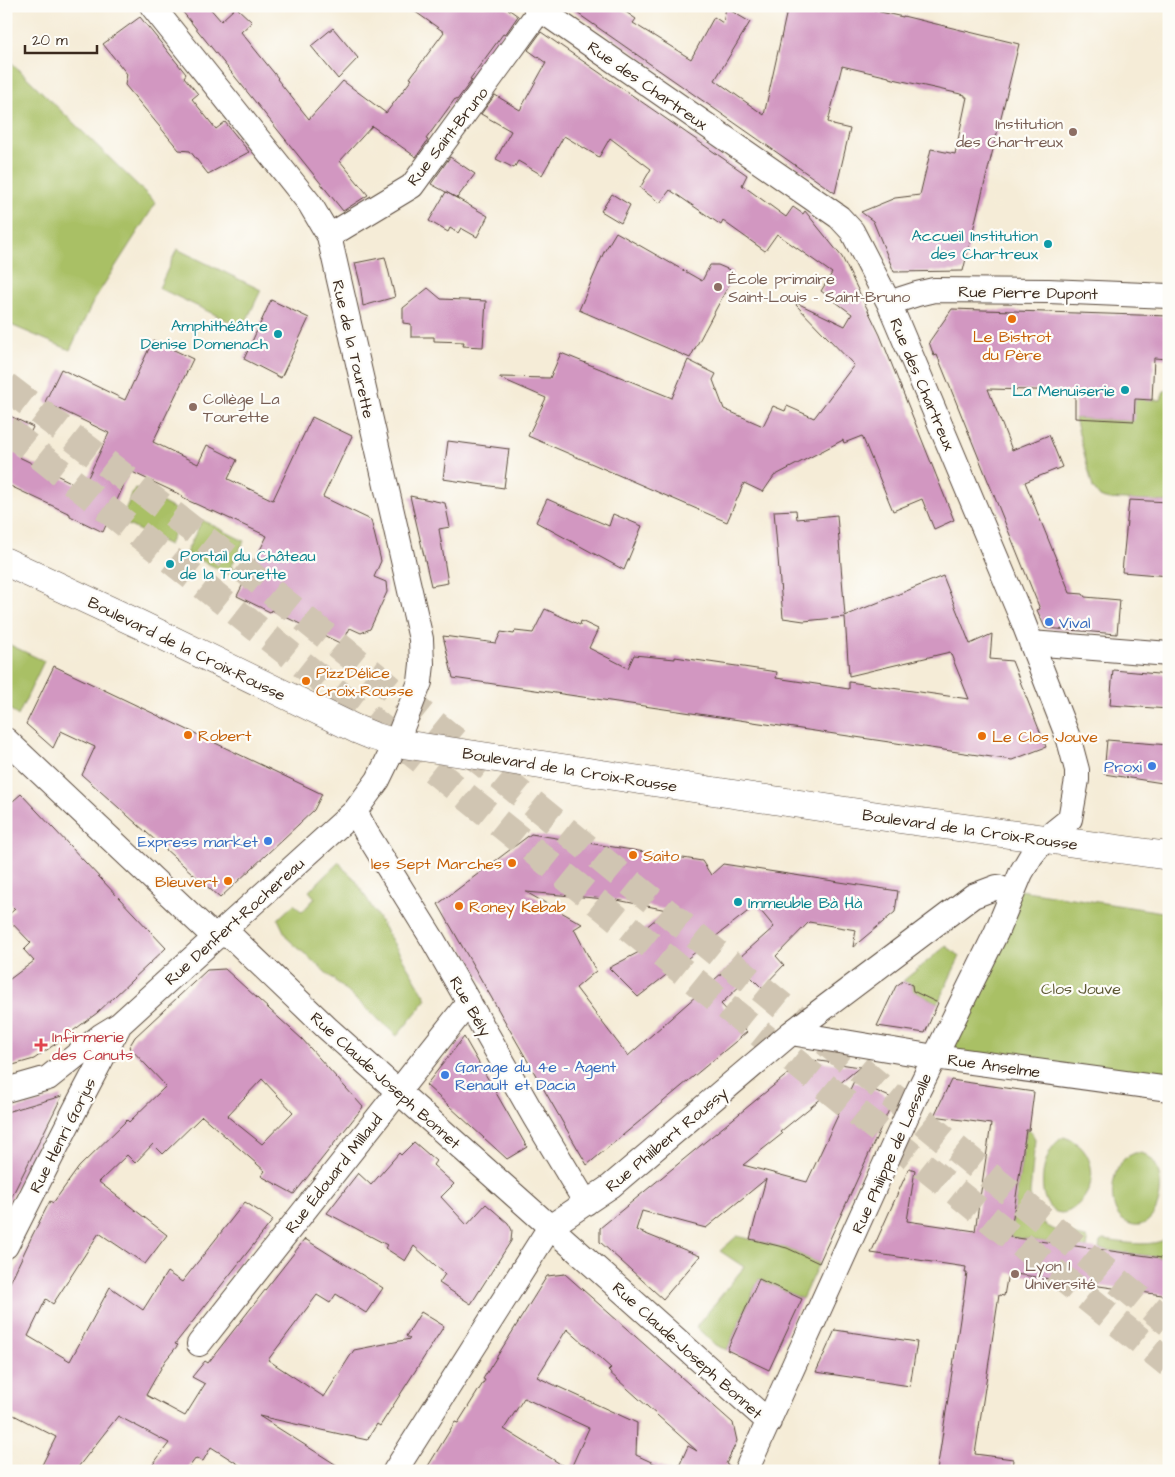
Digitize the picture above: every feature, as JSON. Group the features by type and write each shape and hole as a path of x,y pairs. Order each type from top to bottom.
{"main road":[{"name":"Boulevard de la Croix-Rousse","path":"6,562 356,729 396,743 1044,840 1169,856"}],"street":[{"name":"Rue de la Tourette","path":"152,6 310,204 329,236 421,639 422,664 420,682 396,743"},
{"name":"Rue Saint-Bruno","path":"329,236 412,186 538,8"},
{"name":"Rue des Chartreux","path":"538,8 839,217 852,231 889,303 1010,591 1069,740 1077,770 1070,819 1044,840"},
{"name":"Rue Pierre Dupont","path":"889,303 934,290 1048,291 1169,296"},
{"path":"1031,643 1169,654"},
{"name":"Rue Claude-Joseph Bonnet","path":"6,740 206,930 233,938 327,1028 769,1422"},
{"name":"Rue Denfert-Rochereau","path":"6,1090 48,1078 102,1035 120,1024 354,811 378,780 396,743"},
{"name":"Rue Bély","path":"354,811 433,940 586,1203"},
{"name":"Rue Philippe de Lassalle","path":"746,1471 918,1091 996,933 1021,874 1031,856 1044,840"},
{"name":"Rue Philibert Roussy","path":"396,1471 550,1227 611,1186 791,1033 973,896 997,887 1013,893"},
{"name":"Rue Édouard Millaud","path":"198,1344 469,1002"},
{"name":"Rue Henri Gorjus","path":"6,1246 78,1102 120,1024"},
{"name":"Rue Anselme","path":"791,1033 936,1057 1169,1089"},
{"path":"48,1078 62,1083 78,1102"}],"green space":[{"path":"6,51 13,58 10,61 156,203 94,300 70,350 6,323"},
{"path":"177,249 261,290 243,328 159,288"},
{"path":"1169,390 1169,502 1105,499 1100,497 1093,488 1075,418 1133,421 1135,399 1161,400 1164,391"},
{"path":"135,488 182,513 169,545 120,521"},
{"path":"202,520 244,541 231,567 238,571 235,577 186,553"},
{"path":"6,643 44,661 18,716 6,706"},
{"path":"339,862 355,879 427,999 397,1036 287,938 278,919 294,904 302,912 315,898 309,891"},
{"name":"Clos Jouve","path":"1013,889 1169,913 1169,1089 937,1056"},
{"path":"946,946 960,956 938,1003 913,991 912,985 903,981"},
{"path":"1026,1130 1033,1134 1035,1139 1030,1194 1035,1214 1041,1221 1057,1231 1086,1238 1088,1241 1087,1248 1010,1237"},
{"path":"1064,1137 1075,1142 1083,1149 1091,1168 1091,1179 1089,1189 1083,1199 1075,1207 1061,1213 1052,1210 1046,1202 1043,1191 1043,1178 1049,1153 1056,1143"},
{"path":"1135,1153 1148,1156 1156,1165 1160,1179 1160,1195 1156,1209 1149,1220 1138,1225 1124,1221 1119,1216 1115,1209 1112,1192 1118,1167 1128,1156"},
{"path":"1169,1212 1169,1259 1099,1249 1100,1242 1103,1240 1140,1244 1162,1241 1165,1237"},
{"path":"737,1236 787,1248 819,1263 802,1299 759,1279 727,1350 715,1345 696,1327 744,1267 720,1251"}],"building":[{"path":"178,6 208,6 221,21 236,7 252,22 241,32 309,119 343,81 386,113 444,32 407,6 504,6 518,16 426,139 428,140 416,157 372,126 340,161 368,195 343,211"},
{"path":"567,6 617,6 636,19 633,23 691,59 714,17 723,23 726,8 750,22 715,80 764,115 788,6 853,6 1019,44 963,271 894,272 873,221 861,212 895,198 920,195 931,149 955,154 967,97 965,95 842,66 828,122 850,129 835,193"},
{"path":"140,17 186,74 184,77 198,94 192,99 216,129 225,122 249,152 208,174 190,151 179,150 125,85 127,74 103,44"},
{"path":"333,28 358,58 338,79 311,46"},
{"path":"541,32 747,175 742,185 786,217 793,207 803,214 805,211 842,257 880,335 954,520 934,529 922,499 893,511 862,436 844,443 843,440 774,476 763,492 744,483 727,522 528,436 546,398 500,377 550,378 561,353 672,398 688,360 716,374 713,380 724,409 763,426 773,406 785,411 787,406 814,418 854,365 796,305 797,303 845,326 852,314 821,291 832,273 777,234 765,251 723,221 721,225 670,190 660,203 640,188 651,169 610,138 599,157 564,136 542,175 518,161 514,168 496,159 511,131 481,114 495,95 520,110 546,63 528,50"},
{"path":"450,157 475,174 457,198 431,184"},
{"path":"446,192 488,216 477,237 461,228 458,233 450,228 448,232 429,221"},
{"path":"612,194 630,205 621,223 601,211"},
{"path":"616,232 702,281 710,265 718,265 732,271 732,279 690,358 579,310 604,252"},
{"path":"385,257 395,297 363,306 355,263"},
{"path":"428,288 441,299 486,301 483,347 463,346 464,342 434,341 434,337 411,337 411,324 403,323 403,308"},
{"name":"Amphithéâtre Denise Domenach","path":"271,300 309,318 281,378 244,359"},
{"path":"952,309 1169,316 1169,359 1154,358 1152,400 1135,399 1134,421 1075,418 1075,391 988,389 1012,450 1049,435 1062,467 1025,482 1070,593 1083,594 1085,597 1120,600 1117,634 1045,628 1037,610 1040,609 937,355 934,356 929,342"},
{"path":"153,340 193,359 153,442 198,464 207,445 237,460 228,479 273,500 312,417 352,436 323,497 371,520 381,561 374,577 386,582 387,592 370,629 361,633 350,628 342,644 237,596 267,536 182,498 183,496 130,471 103,532 6,484 6,414 33,427 19,457 83,488 109,433 45,402 61,369 125,400"},
{"path":"448,441 509,449 504,488 443,479"},
{"path":"410,496 445,503 450,527 439,529 448,583 431,586"},
{"path":"547,499 609,526 613,514 642,526 624,570 536,522"},
{"path":"1129,500 1169,502 1169,576 1122,572"},
{"path":"796,510 797,519 837,515 845,616 943,576 970,644 992,634 990,659 1012,661 1046,747 1012,760 453,678 443,636 496,643 501,632 514,634 515,631 533,633 545,609 580,625 581,621 598,629 589,648 628,668 634,655 675,659 675,657 777,672 776,678 849,689 849,682 969,699 950,652 849,676 845,617 804,621 783,618 774,511"},
{"path":"54,666 322,794 314,810 220,898 82,775 95,747 61,731 53,748 26,724"},
{"path":"1113,670 1169,675 1169,709 1110,705"},
{"path":"1107,740 1169,745 1169,784 1104,774"},
{"path":"21,794 166,948 97,1013 34,1059 6,1067 6,982 34,961 24,950 31,943 6,917 15,909 6,900 6,807"},
{"path":"531,834 702,861 711,875 723,864 898,891 895,912 853,947 856,930 809,922 776,956 784,965 762,988 750,976 721,1004 747,1032 587,1165 438,904","holes":["526,892 617,900 667,910 629,941 639,952 609,968 638,997 756,905 774,927 628,1056 576,988 596,971 574,929 582,924"]},
{"path":"225,969 302,1039 363,1107 294,1194 261,1176 265,1171 202,1116 163,1154 153,1144 135,1163 127,1155 99,1182 167,1235 145,1264 99,1233 53,1304 46,1299 28,1336 70,1361 110,1287 143,1310 167,1272 182,1282 245,1202 273,1220 175,1344 178,1345 165,1361 146,1395 185,1416 205,1384 192,1377 205,1361 208,1363 305,1239 383,1288 366,1313 336,1294 330,1303 317,1295 268,1360 324,1397 354,1350 410,1339 406,1336 421,1312 444,1326 380,1426 377,1424 367,1440 259,1416 346,1471 249,1471 211,1447 203,1461 196,1458 186,1471 148,1471 169,1443 118,1416 75,1471 39,1471 56,1437 6,1411 6,1291 50,1201 53,1203 79,1167 127,1120 129,1122 166,1086 129,1047 135,1037 207,970","holes":["262,1079 293,1112 262,1144 227,1116"]},
{"path":"903,981 912,985 913,991 938,1003 925,1033 877,1026 896,986"},
{"path":"464,1037 527,1147 507,1159 426,1085"},
{"path":"806,1059 860,1067 780,1132 782,1134 743,1165 807,1182 854,1081 894,1099 819,1263 787,1248 750,1239 766,1179 706,1228 642,1211 636,1230 700,1256 663,1299 600,1242 600,1228"},
{"path":"951,1080 1034,1092 1029,1130 1026,1130 1010,1237 1169,1259 1169,1296 1008,1273 1004,1296 999,1295 975,1454 1013,1459 1012,1471 937,1471 967,1273 965,1273 966,1267 871,1253 909,1168 915,1170 907,1221 975,1231 991,1124 934,1116"},
{"path":"62,1096 6,1208 6,1112"},
{"path":"414,1142 436,1161 433,1165 454,1184 441,1197 467,1225 486,1204 508,1223 512,1230 511,1241 471,1304 439,1283 445,1274 414,1246 405,1261 385,1248 387,1245 327,1213 358,1173 371,1185 399,1153 401,1155"},
{"path":"565,1274 733,1423 737,1441 726,1464 733,1468 733,1471 677,1471 688,1446 697,1451 608,1371 611,1368 567,1329 537,1377 637,1423 636,1455 671,1471 425,1471 455,1422 458,1423 485,1380 483,1379 547,1276","holes":["524,1398 589,1428 570,1470 504,1429"]},
{"path":"759,1279 802,1299 769,1370 727,1350"},
{"path":"835,1330 917,1342 910,1386 816,1372"}],"tunnel":[{"path":"6,386 241,567 1169,1323"},
{"path":"6,429 322,680 1169,1364"}],"place":[{"name":"Institution des Chartreux","path":"1073,132"},
{"name":"Accueil Institution des Chartreux","path":"1048,244"},
{"name":"École primaire Saint-Louis - Saint-Bruno","path":"718,287"},
{"name":"Le Bistrot du Père","path":"1012,319"},
{"name":"Amphithéâtre Denise Domenach","path":"278,334"},
{"name":"La Menuiserie","path":"1125,390"},
{"name":"Collège La Tourette","path":"193,407"},
{"name":"Portail du Château de la Tourette","path":"170,564"},
{"name":"Vival","path":"1049,622"},
{"name":"Pizz'Délice Croix-Rousse","path":"306,681"},
{"name":"Robert","path":"188,735"},
{"name":"Le Clos Jouve","path":"982,736"},
{"name":"Proxi","path":"1152,766"},
{"name":"Express market","path":"268,841"},
{"name":"Saito","path":"633,855"},
{"name":"les Sept Marches","path":"512,863"},
{"name":"Bleuvert","path":"228,881"},
{"name":"Immeuble Bà Hà","path":"738,902"},
{"name":"Roney Kebab","path":"459,906"},
{"name":"Infirmerie des Canuts","path":"41,1045"},
{"name":"Garage du 4e - Agent Renault et Dacia","path":"445,1075"},
{"name":"Lyon 1 Université","path":"1015,1274"}]}
